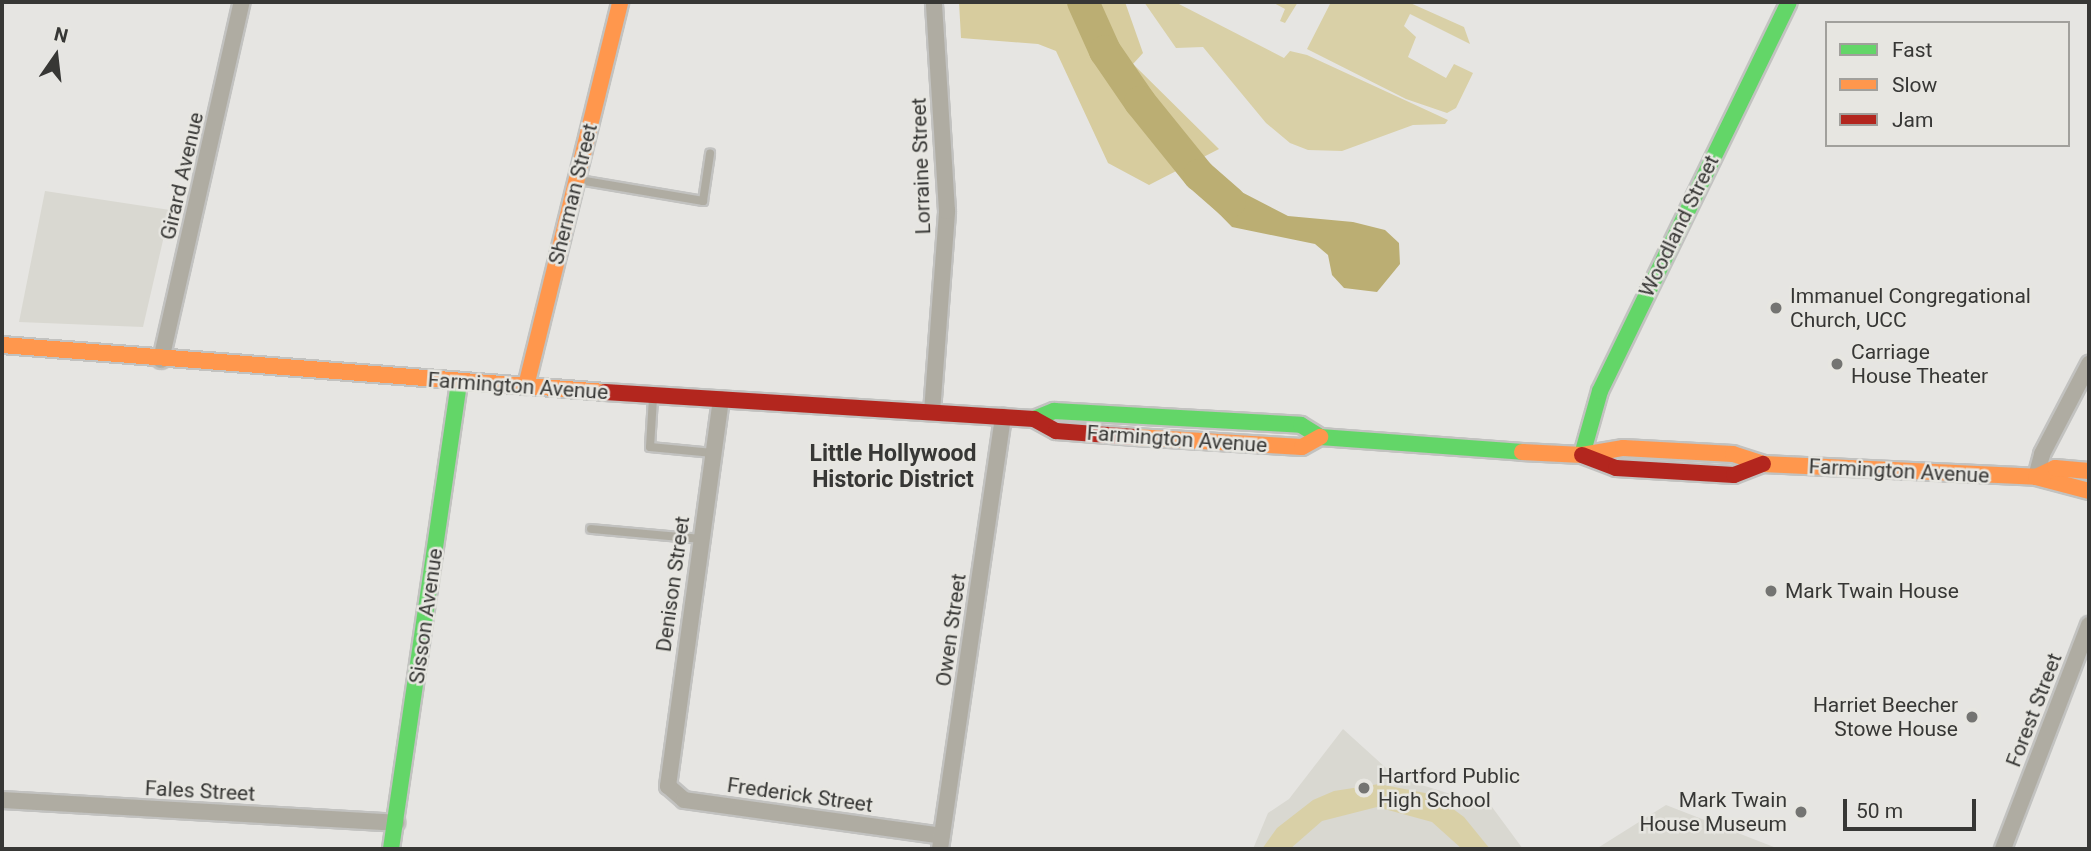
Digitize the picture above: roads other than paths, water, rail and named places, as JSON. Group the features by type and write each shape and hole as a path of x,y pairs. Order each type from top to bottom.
{"main road":[{"name":"Sherman Street","path":"526,386 620,2"},
{"name":"Woodland Street","path":"1582,454 1600,391 1789,2"},
{"name":"Farmington Avenue","path":"2,345 460,383 1034,419 1056,431 1156,439 1302,447 1320,437"},
{"name":"Sisson Avenue","path":"391,849 460,383"},
{"name":"Farmington Avenue","path":"1034,419 1054,411 1301,425 1320,437 1582,454 1595,463 1616,468 1734,475 1763,464 2036,477 2089,491"},
{"name":"Farmington Avenue","path":"2036,477 2055,468 2089,471"}],"street":[{"name":"Girard Avenue","path":"161,360 242,2"},
{"name":"Lorraine Street","path":"932,412 947,211 934,2"},
{"path":"2036,477 2042,454 2089,364"},
{"name":"Denison Street","path":"667,776 721,399"},
{"name":"Owen Street","path":"941,842 1003,417"},
{"name":"Forest Street","path":"2003,849 2089,625"},
{"name":"Frederick Street","path":"667,776 668,786 684,800 941,842"},
{"name":"Fales Street","path":"2,800 396,823"}],"lane":[{"path":"576,179 702,201 710,154"},
{"path":"653,395 650,447 713,453"},
{"path":"591,529 701,539"}],"waterway":[{"path":"1083,2 1105,51 1140,102 1199,175 1230,202"}],"place":[{"name":"Immanuel Congregational Church, UCC","path":"1776,308"},
{"name":"Carriage House Theater","path":"1837,364"},
{"name":"Mark Twain House","path":"1771,591"},
{"name":"Harriet Beecher Stowe House","path":"1972,717"},
{"name":"Hartford Public High School","path":"1364,788"},
{"name":"Mark Twain House Museum","path":"1801,812"}],"district":[{"name":"Little Hollywood Historic District","path":"893,467"}]}
